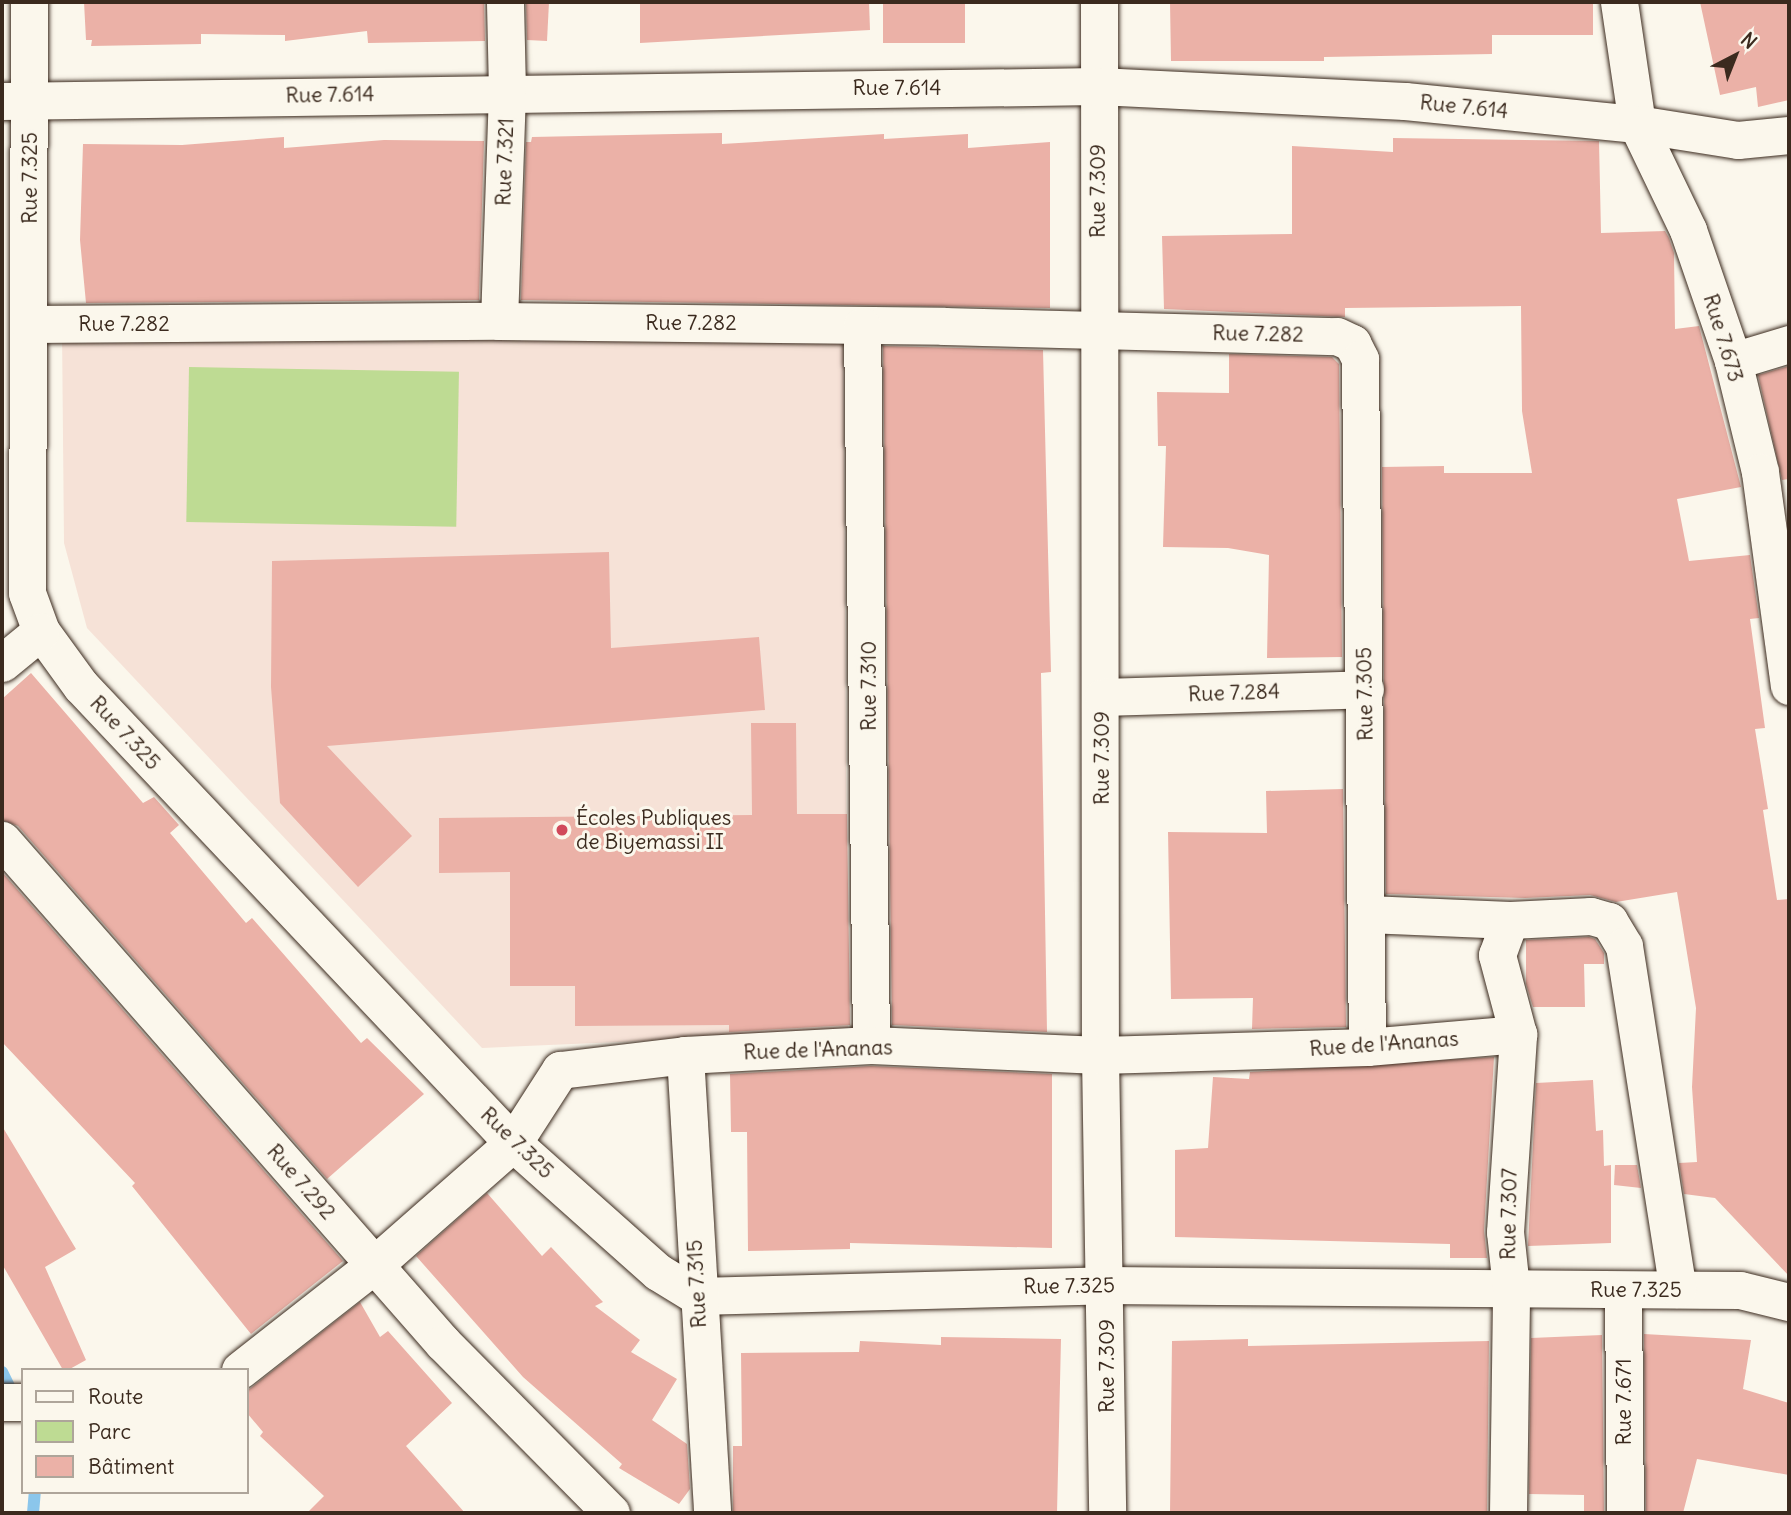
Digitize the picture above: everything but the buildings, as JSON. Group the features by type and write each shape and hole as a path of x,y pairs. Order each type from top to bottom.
{"street":[{"name":"Rue 7.325","path":"29,2 16,101 29,324 27,593 41,631 81,686 513,1143 658,1272 697,1296 1107,1285 1511,1288 1623,1292 1740,1290 1789,1302"},
{"name":"Rue 7.321","path":"499,321 507,91 505,2"},
{"name":"Rue 7.309","path":"1099,2 1097,332 1103,696 1100,1055 1107,1285 1107,1513"},
{"name":"Rue 7.673","path":"1619,2 1637,124 1688,230 1732,361 1760,472 1789,686"},
{"name":"Rue 7.614","path":"16,101 507,91 1098,86 1405,101 1637,124 1738,140 1789,135"},
{"name":"Rue 7.282","path":"29,324 499,321 862,326 1337,336 1352,343"},
{"name":"Rue 7.310","path":"862,326 871,1045"},
{"name":"Rue 7.305","path":"1352,343 1360,359 1367,1047"},
{"path":"1732,361 1789,344"},
{"path":"2,663 41,631"},
{"name":"Rue 7.284","path":"1103,696 1365,690"},
{"name":"Rue 7.292","path":"2,840 443,1343 611,1513"},
{"path":"1367,915 1510,920 1591,916 1609,921 1624,946 1678,1290"},
{"name":"Rue 7.307","path":"1508,1513 1511,1288 1505,1232 1518,1034 1497,955 1510,920"},
{"name":"Rue de l'Ananas","path":"243,1368 374,1265 513,1143 560,1070 685,1055 871,1045 1100,1055 1367,1047 1518,1034"},
{"name":"Rue 7.315","path":"685,1055 697,1296 712,1513"},
{"name":"Rue 7.671","path":"1623,1292 1625,1513"},
{"path":"2,1402 21,1402"}],"shaded area":[{"name":"Écoles Publiques de Biyemassi II","path":"62,331 843,337 848,1032 482,1048 87,628 64,543"}],"green space":[{"path":"189,367 459,372 456,527 186,522"}],"waterway":[{"path":"2,1372 14,1397"},
{"path":"33,1513 35,1494"}],"place":[{"name":"Écoles Publiques de Biyemassi II","path":"562,830"}]}
